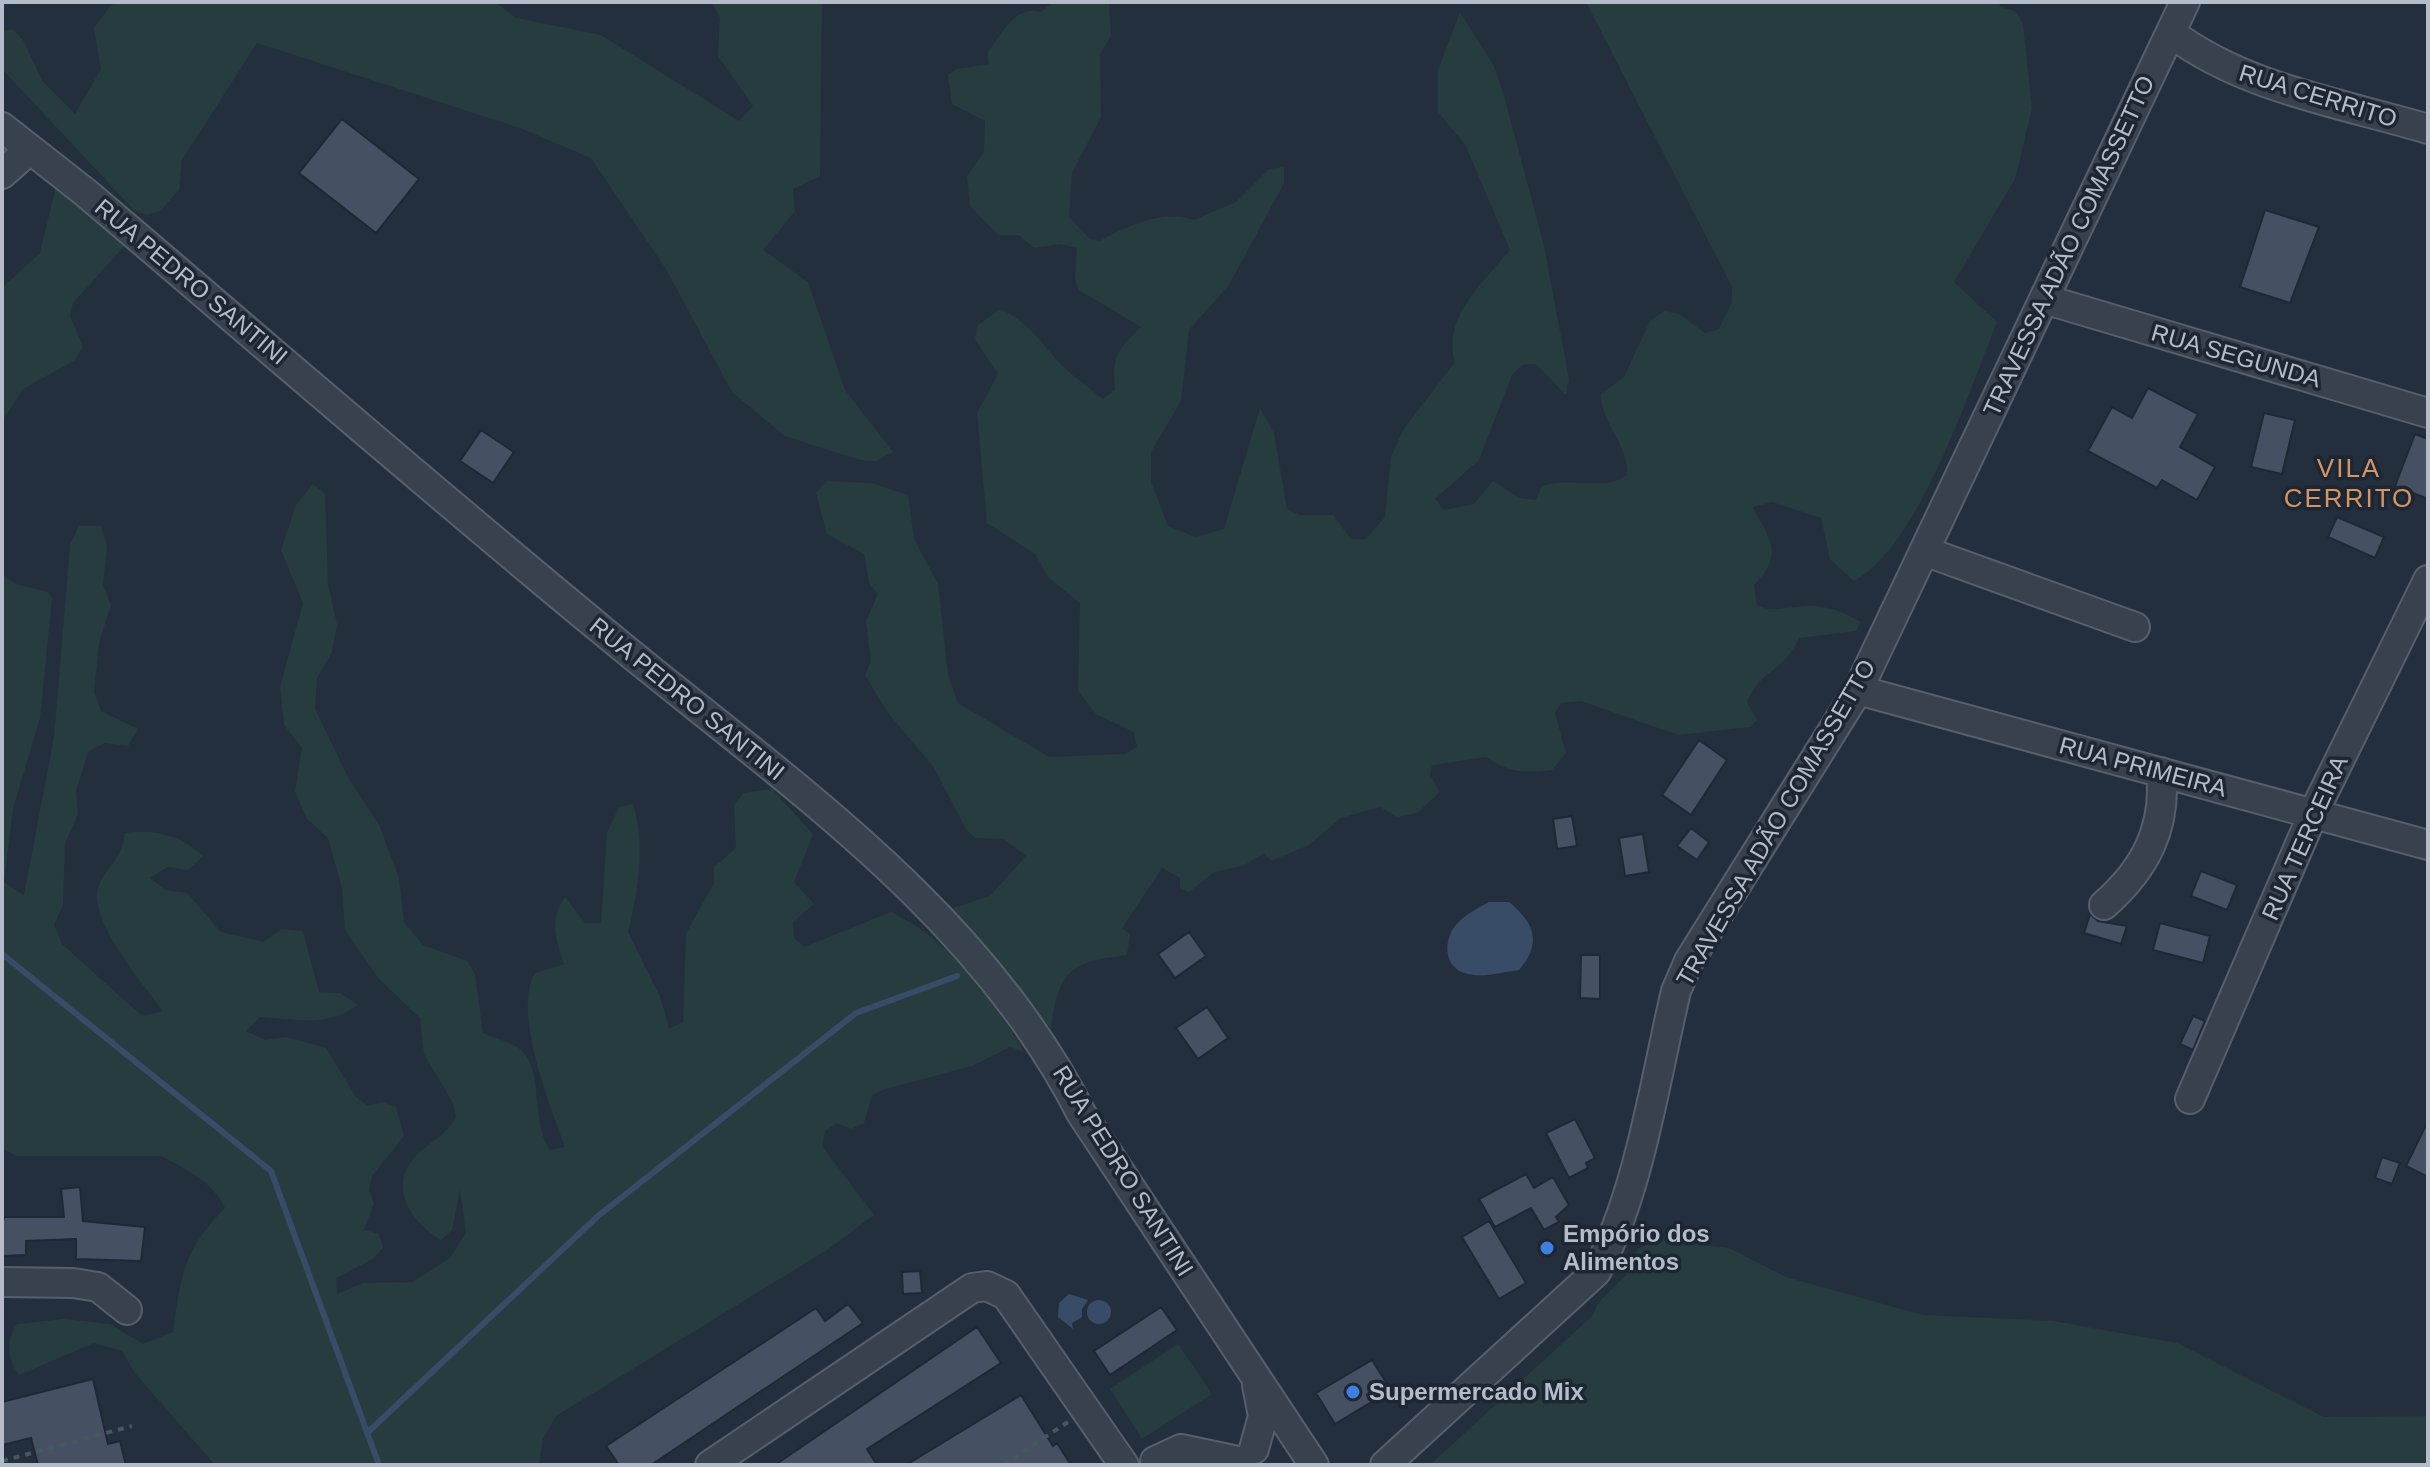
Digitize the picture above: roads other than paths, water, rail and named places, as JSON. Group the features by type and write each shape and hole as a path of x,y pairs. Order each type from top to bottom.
{"street":[{"name":"TRAVESSA ADÃO COMASSETTO","path":"1385,1465 1596,1272 1612,1244 1625,1203 1676,991 1689,961 1858,690 2185,2"},
{"name":"RUA CERRITO","path":"2171,33 2222,66 2244,75 2428,129"},
{"name":"RUA PEDRO SANTINI","path":"2,127 98,204 603,632 772,767 956,933 1021,1011 1059,1069 1081,1113 1307,1456"},
{"path":"2,174 29,150"},
{"name":"RUA SEGUNDA","path":"2044,299 2428,413"},
{"path":"1924,551 2135,627"},
{"name":"RUA TERCEIRA","path":"2190,1099 2313,814 2428,580"},
{"name":"RUA PRIMEIRA","path":"1858,690 2428,845"},
{"path":"2104,905 2129,883 2148,855 2158,828 2161,772"},
{"path":"2,1282 73,1283 98,1287 127,1310"},
{"path":"710,1465 972,1288 987,1286 1006,1295 1124,1465"},
{"name":"RUA PEDRO SANTINI","path":"1243,1458 1263,1416 1255,1377"},
{"path":"1152,1464 1181,1449 1243,1458 1307,1456"}],"water":[{"path":"1489,902 1509,902 1525,918 1532,934 1531,951 1519,970 1487,975 1468,974 1453,965 1447,950 1448,941 1462,919"},
{"path":"1069,1294 1088,1300 1082,1309 1082,1317 1072,1323 1073,1329 1058,1317 1059,1303"},
{"path":"1099,1300 1108,1303 1111,1312 1108,1321 1099,1324 1090,1321 1087,1312 1090,1303"}],"waterway":[{"path":"2,954 271,1171 379,1465"},
{"path":"367,1433 598,1216 856,1013 957,976"}],"place":[{"name":"Empório dos Alimentos","path":"1547,1248"},
{"name":"Supermercado Mix","path":"1353,1392"}],"district":[{"name":"VILA CERRITO","path":"2349,483"}]}
